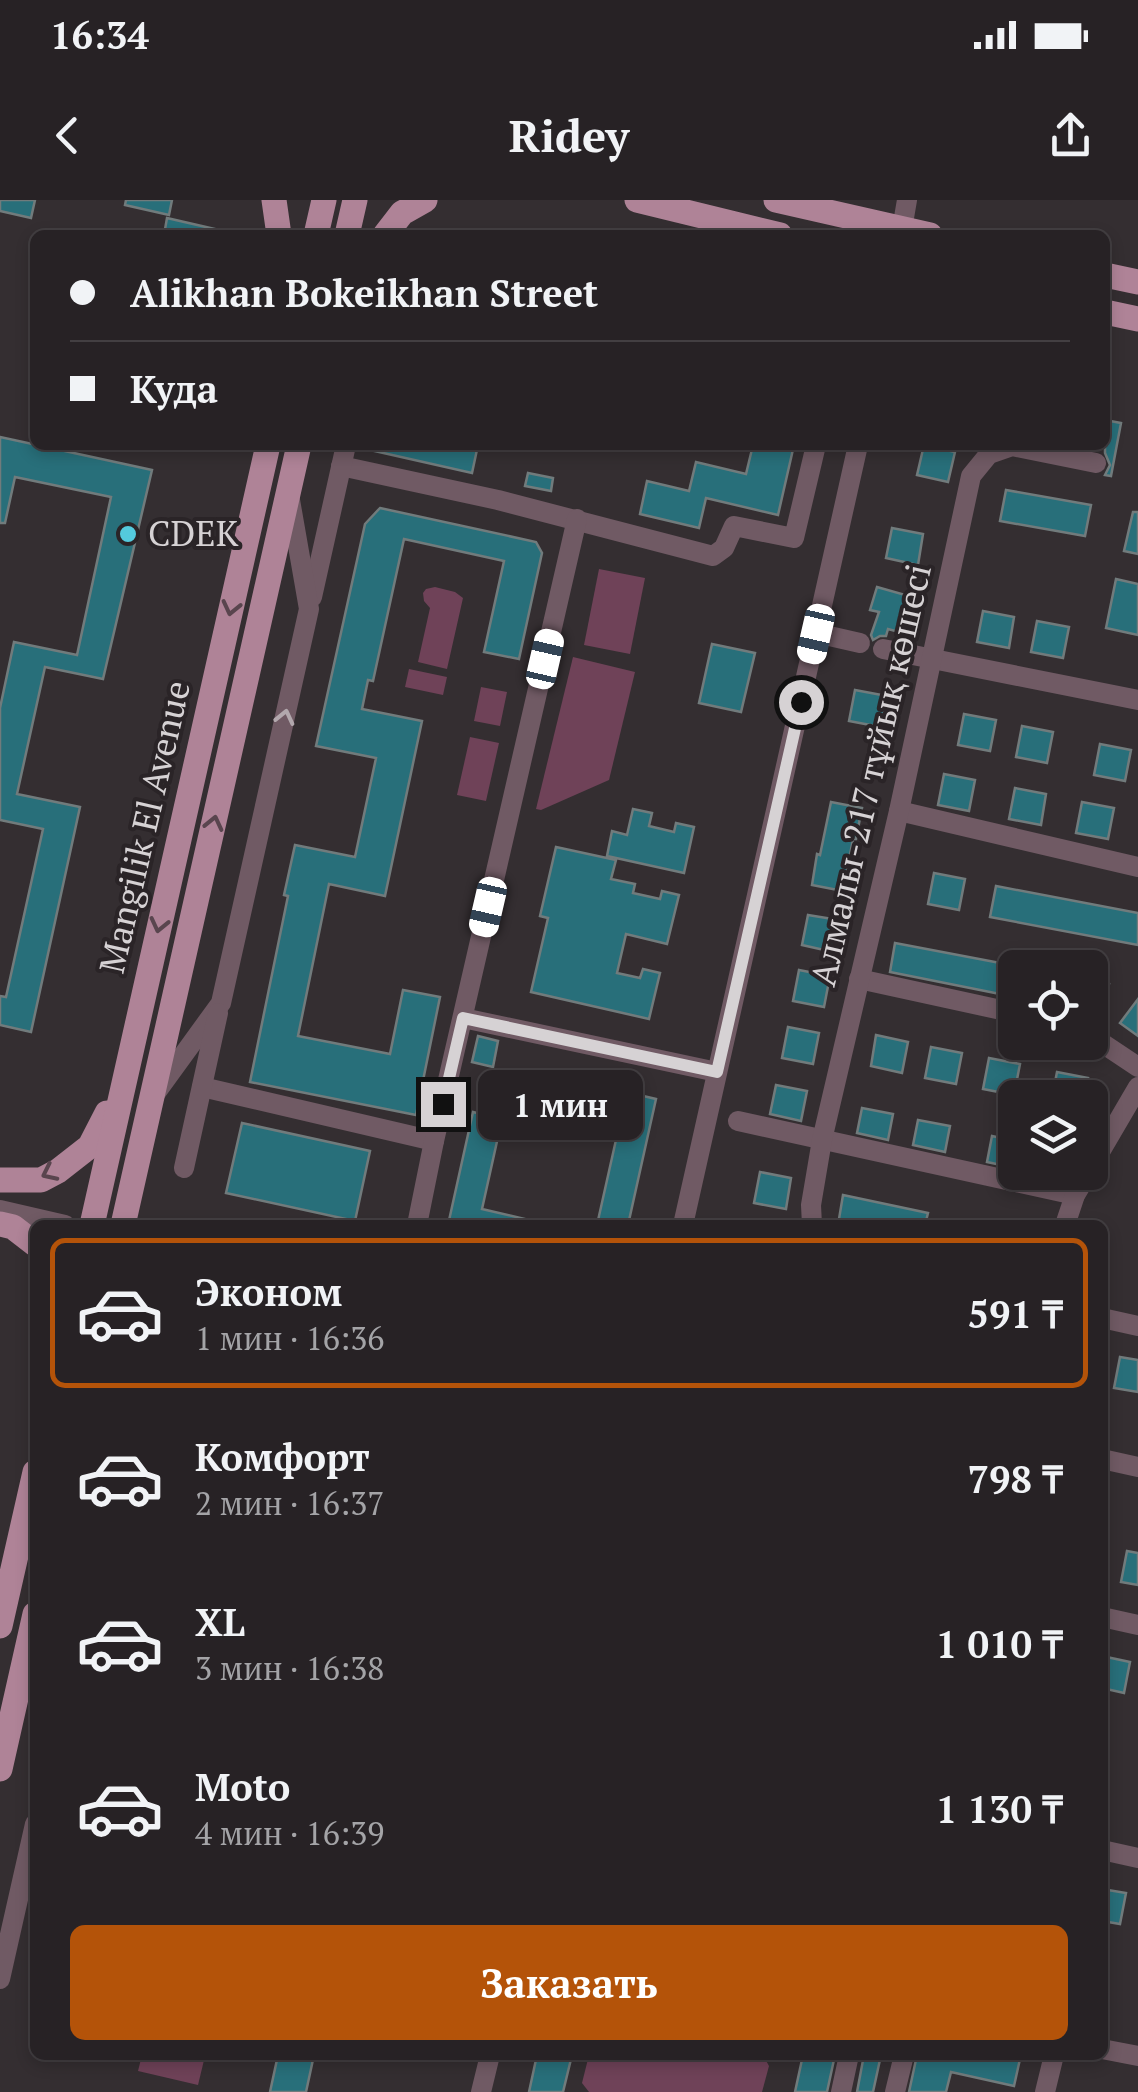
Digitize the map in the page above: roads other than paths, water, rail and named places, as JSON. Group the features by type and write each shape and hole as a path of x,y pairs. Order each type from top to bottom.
{"main road":[{"path":"274,200 278,230"},
{"path":"317,230 324,200"},
{"path":"348,230 354,200"},
{"path":"389,230 402,213 425,200"},
{"path":"638,200 760,230"},
{"path":"776,200 893,230"},
{"path":"1110,276 1138,282"},
{"path":"1110,313 1138,319"},
{"name":"Mangilik El Avenue","path":"93,1220 267,450"},
{"name":"Mangilik El Avenue","path":"124,1220 298,450"},
{"path":"0,1180 41,1180 58,1172 90,1146 124,1082"},
{"path":"0,1224 14,1227 30,1240"},
{"path":"0,1626 30,1494"},
{"path":"0,1770 30,1636"}],"street":[{"path":"901,230 907,200"},
{"path":"184,1168 345,450"},
{"path":"341,466 498,500 713,556 724,548 734,526 794,538 815,450"},
{"path":"684,1220 857,450"},
{"name":"Алмалы-217 тұйық көшесі","path":"812,1220 810,1205 822,1140 899,812 971,476 989,454 1000,450"},
{"name":"Алмалы-217 тұйық көшесі","path":"1031,450 1096,464"},
{"path":"288,493 310,609"},
{"path":"418,1220 577,520"},
{"path":"295,529 327,530"},
{"path":"816,634 860,643"},
{"path":"883,649 1138,700"},
{"path":"899,812 1138,867"},
{"path":"859,979 998,1009"},
{"path":"151,1100 221,1003"},
{"path":"463,1018 717,1072"},
{"path":"1108,1047 1138,1068"},
{"path":"202,1088 434,1141"},
{"path":"1108,1139 1138,1088"},
{"path":"738,1121 1075,1195"},
{"path":"1067,1220 1078,1190"},
{"path":"0,1210 44,1220"},
{"path":"1108,1319 1138,1326"},
{"path":"1108,1460 1138,1467"},
{"path":"1108,1618 1138,1625"},
{"path":"0,1979 30,1846"},
{"path":"1108,1851 1138,1858"},
{"path":"1108,2050 1138,2056"},
{"path":"481,2092 489,2060"},
{"path":"841,2092 848,2060"},
{"path":"896,2092 903,2060"},
{"path":"1046,2092 1053,2060"}],"place":[{"name":"CDEK","path":"128,534"}]}
